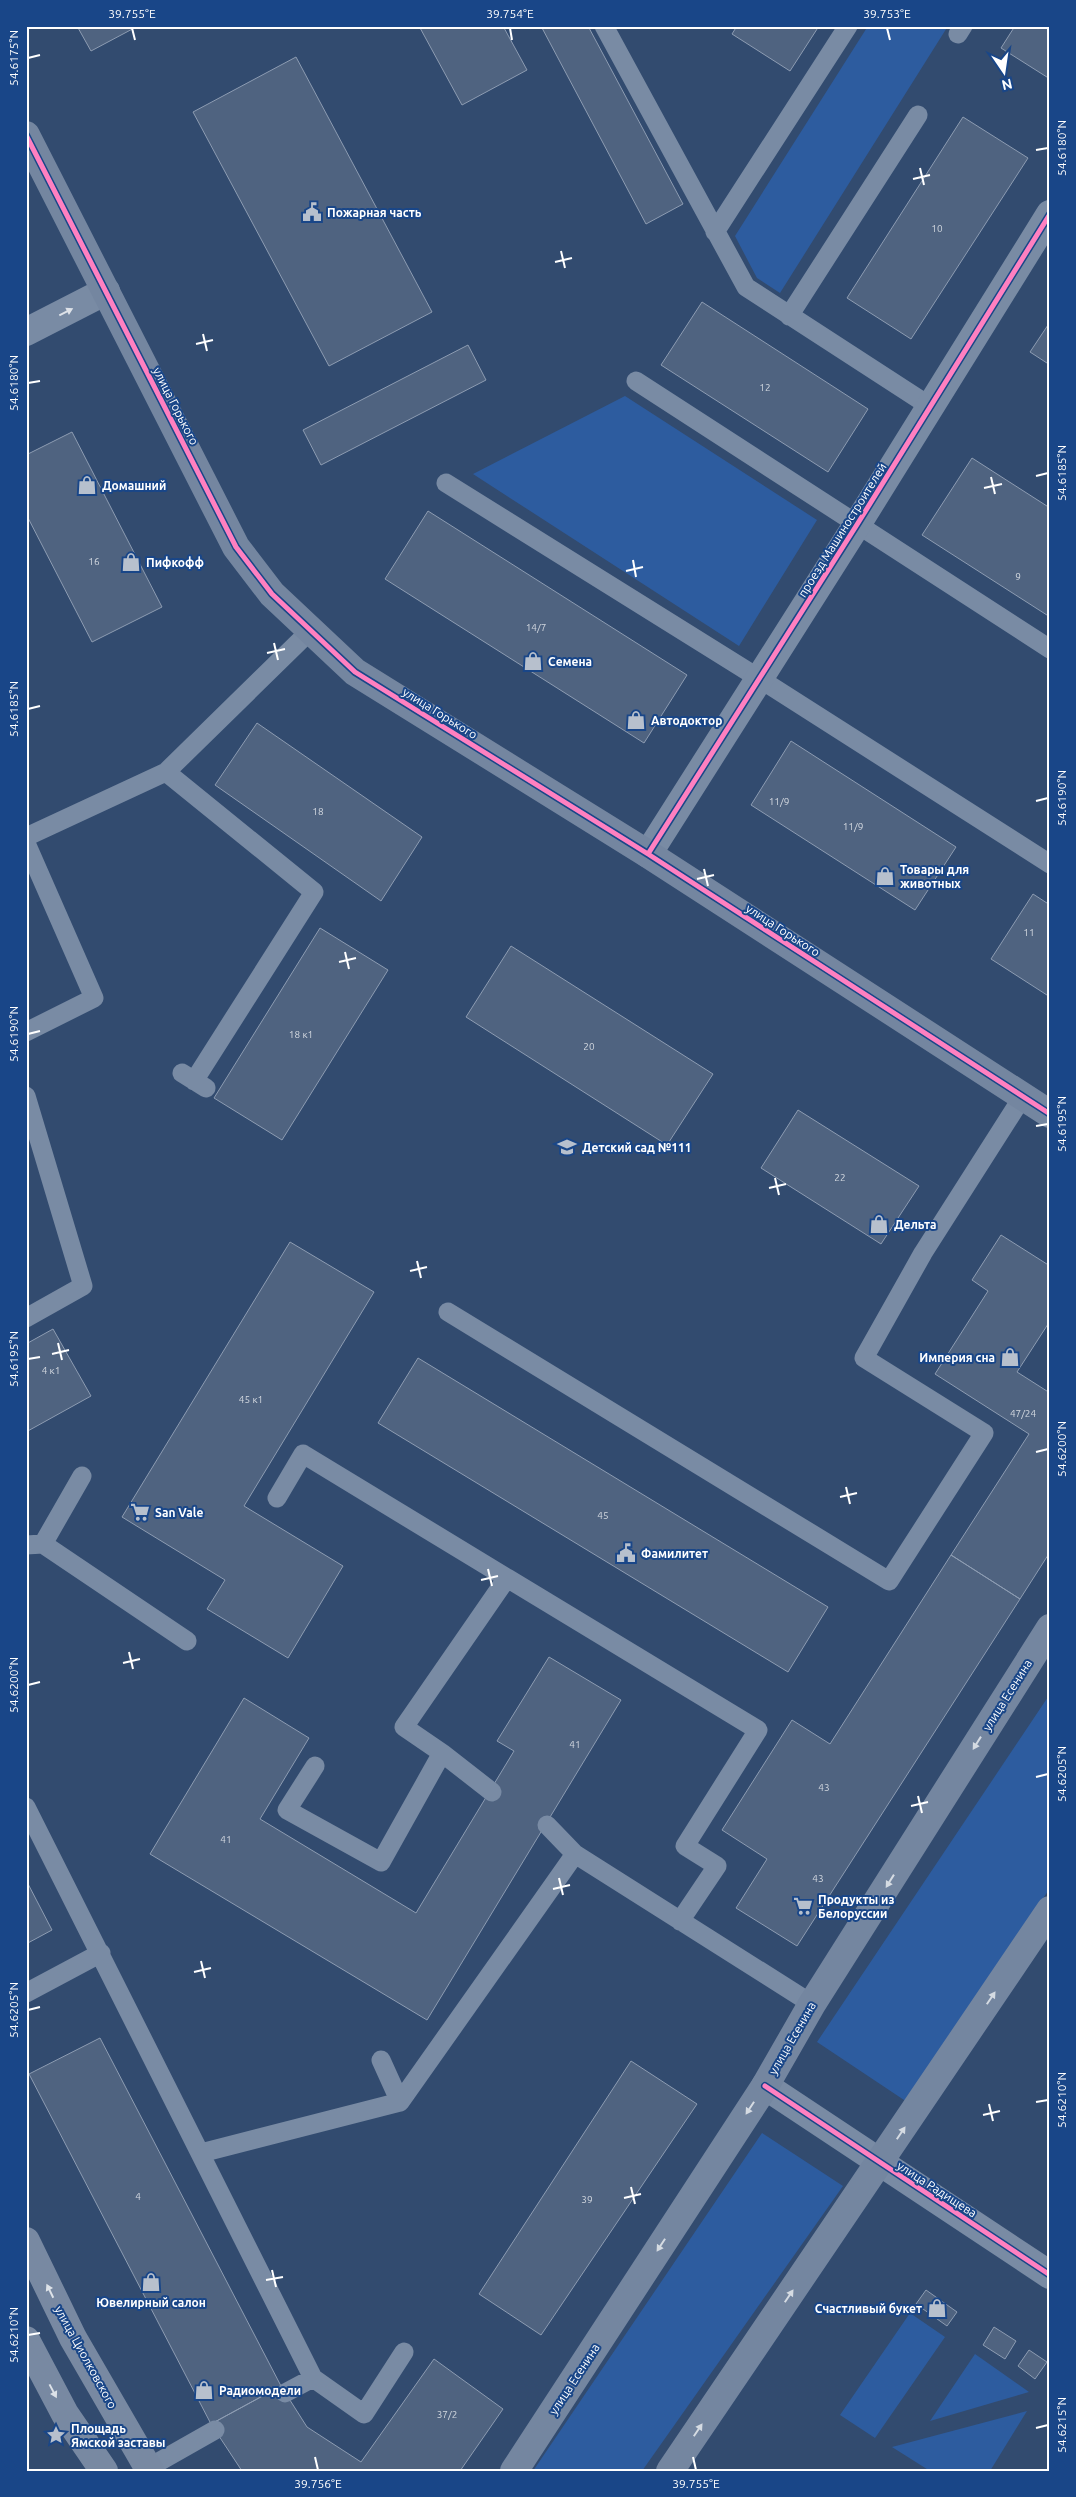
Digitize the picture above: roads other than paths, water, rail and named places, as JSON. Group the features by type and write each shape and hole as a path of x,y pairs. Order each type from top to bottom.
{"main road":[{"name":"улица Горького","path":"26,135 236,547 272,594 355,672 648,854 1050,1114"},
{"name":"улица Есенина","path":"514,2471 765,2086 812,2004 1050,1628"},
{"path":"670,2471 880,2164 1050,1910"},
{"name":"улица Циолковского","path":"26,2241 73,2338 149,2469"},
{"path":"28,2347 65,2414 104,2471"}],"street":[{"name":"проезд Машиностроителей","path":"648,854 858,524 1050,214"},
{"path":"26,332 106,291"},
{"name":"улица Радищева","path":"765,2086 1050,2275"}],"lane":[{"path":"604,26 746,287 930,406"},
{"path":"715,232 848,26"},
{"path":"789,316 918,115"},
{"path":"636,381 1050,649"},
{"path":"446,483 760,679 1050,864"},
{"path":"26,837 166,772 311,630"},
{"path":"166,772 314,892 194,1081"},
{"path":"26,843 94,998 26,1032"},
{"path":"26,1096 83,1286 26,1318"},
{"path":"448,1312 889,1581 984,1433 864,1358 923,1253 1023,1096"},
{"path":"277,1498 303,1454 758,1730 685,1846 717,1866 680,1921"},
{"path":"82,1476 35,1545 187,1642"},
{"path":"492,1792 442,1753 404,1727 507,1578"},
{"path":"315,1766 287,1810 381,1862 442,1753"},
{"path":"26,1807 313,2378 364,2414 404,2352"},
{"path":"547,1825 575,1854 812,2004"},
{"path":"201,2153 400,2102 575,1854"},
{"path":"26,1993 101,1953"},
{"path":"381,2060 400,2102"},
{"path":"285,2393 313,2378"},
{"path":"149,2469 214,2430"}],"place":[{"name":"Пожарная часть","path":"312,212"},
{"name":"Домашний","path":"87,485"},
{"name":"Пифкофф","path":"131,562"},
{"name":"Семена","path":"533,661"},
{"name":"Автодоктор","path":"636,720"},
{"name":"Товары для животных","path":"885,876"},
{"name":"Детский сад №111","path":"567,1147"},
{"name":"Дельта","path":"879,1224"},
{"name":"Империя сна","path":"1010,1357"},
{"name":"San Vale","path":"140,1512"},
{"name":"Фамилитет","path":"626,1553"},
{"name":"Продукты из Белоруссии","path":"803,1906"},
{"name":"Ювелирный салон","path":"151,2282"},
{"name":"Счастливый букет","path":"937,2308"},
{"name":"Радиомодели","path":"204,2390"},
{"name":"Площадь Ямской заставы","path":"56,2435"}]}
